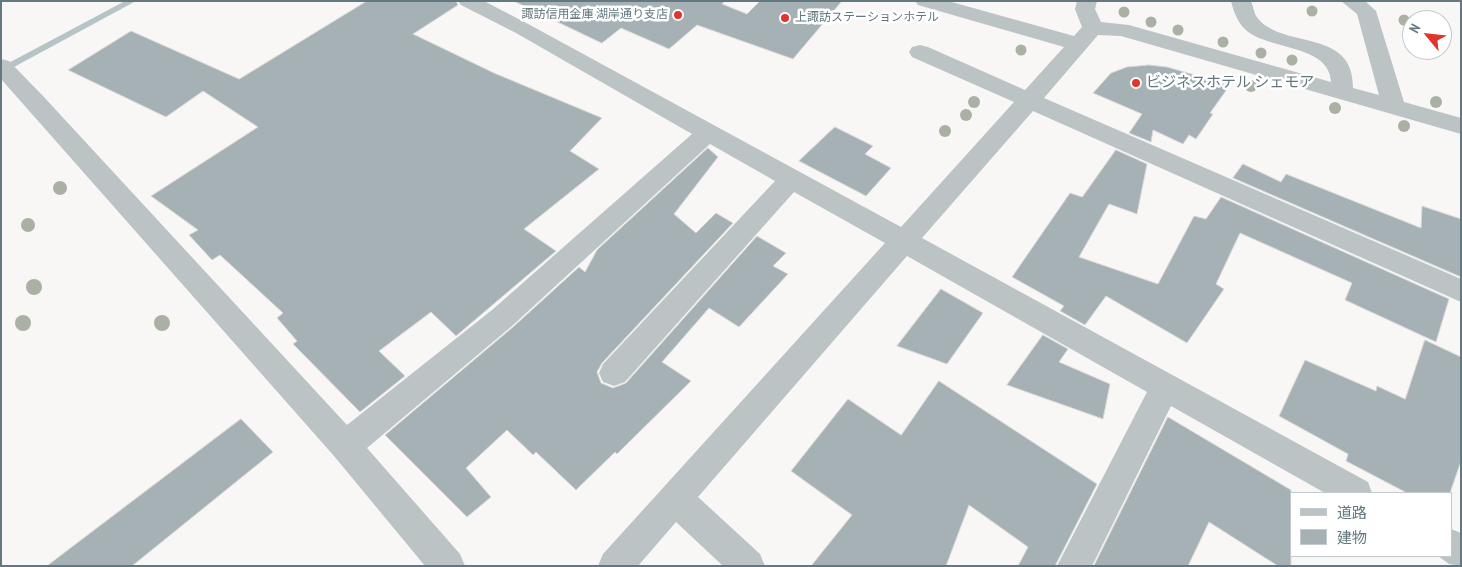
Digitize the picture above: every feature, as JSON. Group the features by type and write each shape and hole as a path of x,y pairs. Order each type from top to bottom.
{"street":[{"path":"468,1 708,132 1354,492"},
{"path":"926,1 1085,36 1122,30 1461,126"},
{"path":"615,566 1085,36 1085,9 1087,1"},
{"path":"1241,1 1242,10 1249,24 1265,33 1314,49 1331,58 1341,70 1342,91"},
{"path":"1351,1 1366,11 1394,107"},
{"path":"920,52 1461,291"},
{"path":"6,70 345,446 448,566"},
{"path":"345,446 502,318 708,132"},
{"path":"614,373 791,179"},
{"path":"1074,566 1165,387"},
{"path":"676,499 748,566"}],"building":[{"path":"367,1 456,1 458,5 413,34 494,73 602,118 570,151 599,169 524,229 556,251 456,336 431,312 379,351 405,376 360,412 293,344 297,341 277,318 283,313 220,255 212,260 189,235 198,230 151,196 258,127 203,91 166,117 68,70 131,31 239,79"},
{"path":"514,1 725,1 722,4 747,14 760,1 842,1 793,59 697,25 669,49 621,28 602,43"},
{"path":"1149,65 1167,67 1230,85 1210,113 1213,114 1196,139 1189,135 1183,144 1153,130 1151,142 1129,133 1142,114 1093,93 1111,73 1127,67"},
{"path":"835,127 873,146 865,154 891,168 866,196 799,161"},
{"path":"708,148 718,157 674,214 696,233 716,213 733,223 602,363 597,372 601,383 613,388 626,383 757,236 786,253 773,266 788,274 739,327 709,308 662,362 691,381 617,454 615,452 576,490 536,452 533,455 507,430 466,468 491,497 467,517 385,435 513,327 579,267 585,272 597,250"},
{"path":"1116,150 1147,164 1137,214 1109,204 1079,257 1158,284 1194,216 1206,219 1221,197 1449,299 1436,342 1345,300 1352,283 1240,233 1216,284 1224,289 1187,343 1106,296 1085,325 1060,311 1064,306 1012,277 1070,193 1082,197"},
{"path":"1243,164 1281,182 1286,174 1421,228 1422,206 1461,219 1461,277 1233,178"},
{"path":"941,289 983,313 947,364 897,346"},
{"path":"1043,335 1068,349 1059,362 1110,384 1103,419 1007,385"},
{"path":"1425,340 1461,357 1461,461 1450,492 1405,492 1346,461 1348,454 1279,416 1305,360 1376,391 1377,386 1405,399"},
{"path":"939,381 1097,484 1055,566 1018,566 1028,547 969,505 946,566 811,566 852,515 791,471 848,399 901,435"},
{"path":"1168,417 1291,490 1291,566 1278,566 1209,522 1188,566 1094,566"},
{"path":"241,419 273,452 132,566 47,566"}],"waterway":[{"path":"1,71 132,1"}],"place":[{"name":"諏訪信用金庫 湖岸通り支店","path":"678,15"},
{"name":"上諏訪ステーションホテル","path":"785,18"},
{"name":"ビジネスホテル シェモア","path":"1136,83"}]}
